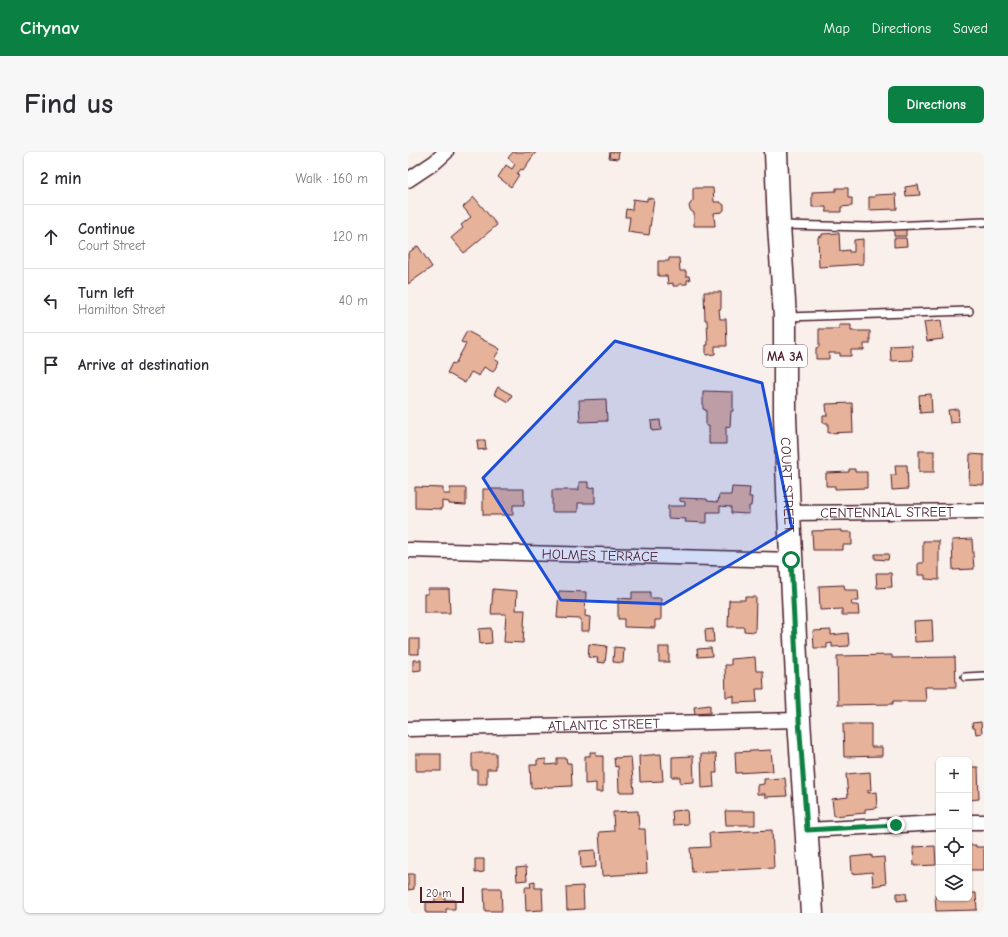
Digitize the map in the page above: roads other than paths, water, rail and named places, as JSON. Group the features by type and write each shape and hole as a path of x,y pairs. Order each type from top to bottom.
{"main road":[{"name":"COURT STREET","path":"776,152 785,318 785,417 791,560 799,720 812,913"}],"street":[{"path":"408,180 435,162 446,152"},
{"name":"CENTENNIAL STREET","path":"789,513 984,511"},
{"name":"HOLMES TERRACE","path":"408,550 791,560"},
{"name":"ATLANTIC STREET","path":"408,729 799,720"},
{"path":"972,822 984,822"},
{"path":"807,830 936,824"}],"lane":[{"path":"779,225 867,227 984,222"},
{"path":"785,318 968,311"},
{"path":"965,677 984,676"}]}
